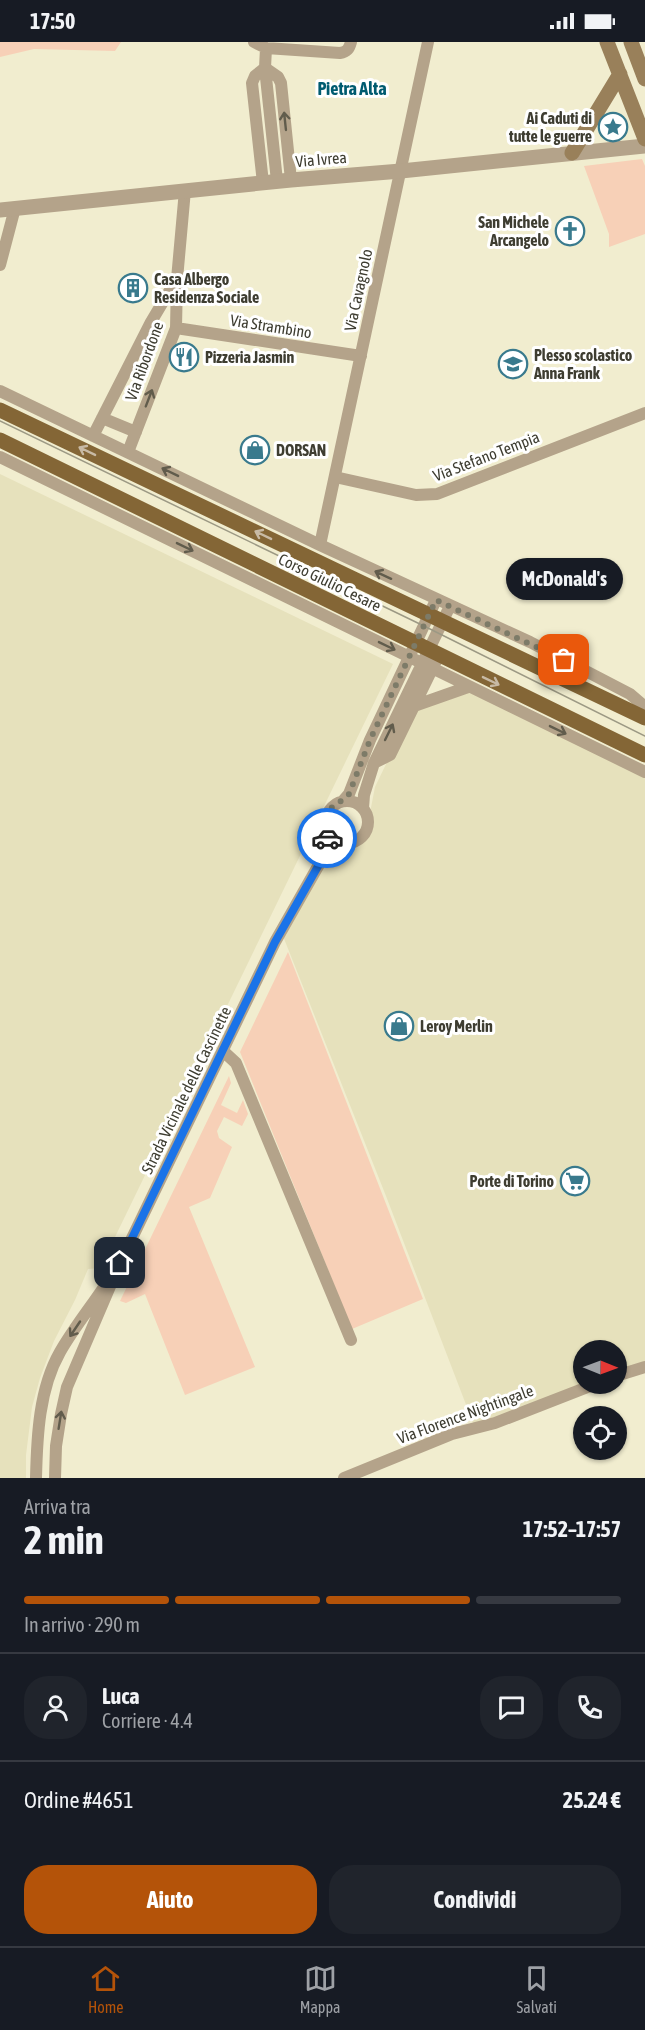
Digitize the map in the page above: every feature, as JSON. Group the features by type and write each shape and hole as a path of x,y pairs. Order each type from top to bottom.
{"main road":[{"path":"607,42 645,139"},
{"path":"631,42 643,72"},
{"path":"572,153 620,74"},
{"name":"Corso Giulio Cesare","path":"0,410 645,718"},
{"name":"Corso Giulio Cesare","path":"0,440 424,656 645,755"}],"street":[{"path":"254,42 266,48 340,53 349,48 351,42"},
{"name":"Via Cavagnolo","path":"320,545 428,42"},
{"path":"266,48 265,68 255,76 252,83 277,181"},
{"path":"265,68 278,77 281,83 277,181"},
{"name":"Via Ivrea","path":"8,209 645,146"},
{"name":"Via Ribordone","path":"128,452 176,328 177,279 185,190"},
{"path":"0,265 8,209"},
{"name":"Via Ribordone","path":"93,436 151,322 177,279"},
{"name":"Via Strambino","path":"176,328 361,356"},
{"name":"Corso Giulio Cesare","path":"0,391 436,600 530,642 630,694 645,707"},
{"name":"Via Stefano Tempia","path":"335,477 416,495 437,494 645,413"},
{"path":"102,418 136,432"},
{"name":"Corso Giulio Cesare","path":"0,457 424,656 468,687 645,772"},
{"path":"187,499 194,484"},
{"path":"374,763 390,755 414,706 424,656 436,618 436,600"},
{"path":"436,618 450,606"},
{"path":"424,656 374,763 364,795 363,808 368,821 364,834 353,842 339,842 328,832 326,826 328,812 349,794 367,747 424,656"},
{"path":"414,706 468,687"},
{"path":"343,801 357,803 363,808"},
{"path":"321,861 328,832"},
{"path":"321,861 339,842"},
{"name":"Strada Vicinale delle Cascinette","path":"55,1478 59,1425 67,1387 120,1263 281,931 321,861"},
{"path":"223,1051 236,1063 351,1340"},
{"name":"Strada Vicinale delle Cascinette","path":"36,1478 41,1411 56,1362 60,1352 120,1263"},
{"path":"627,1372 645,1366"},
{"name":"Via Florence Nightingale","path":"344,1478 452,1434 495,1423 573,1393"}],"shaded area":[{"path":"0,42 121,42 115,51 34,49 0,57"},
{"path":"642,159 645,166 645,234 609,247 609,234 584,166"},
{"path":"0,474 393,664 100,1268 88,1269 54,1341 32,1407 26,1455 26,1478 0,1478"},
{"path":"468,687 645,772 645,1367 627,1373 627,1340 573,1340 573,1388 475,1428 281,931 339,841 353,842 364,834 375,787 414,706"},
{"path":"288,952 423,1299 352,1329 240,1052"},
{"path":"229,1076 231,1083 221,1105 237,1113 243,1100 248,1114 242,1126 224,1117 217,1131 219,1138 232,1147 210,1198 189,1207 255,1367 185,1395 145,1294 126,1303 120,1301"}],"tram line":[{"path":"0,421 424,626 645,736"}],"way so far":[{"path":"327,838 328,812 349,794 370,740 436,600 530,642 564,660"}],"place":[{"name":"Ai Caduti di tutte le guerre","path":"613,127"},
{"name":"San Michele Arcangelo","path":"570,231"},
{"name":"Casa Albergo Residenza Sociale","path":"133,288"},
{"name":"Pizzeria Jasmin","path":"184,357"},
{"name":"Plesso scolastico Anna Frank","path":"513,364"},
{"name":"DORSAN","path":"255,450"},
{"name":"McDonald's","path":"564,660"},
{"name":"Leroy Merlin","path":"399,1026"},
{"name":"Porte di Torino","path":"575,1181"}],"district":[{"name":"Pietra Alta","path":"352,88"}],"route":[{"path":"120,1263 275,942 321,861 327,838"}]}
